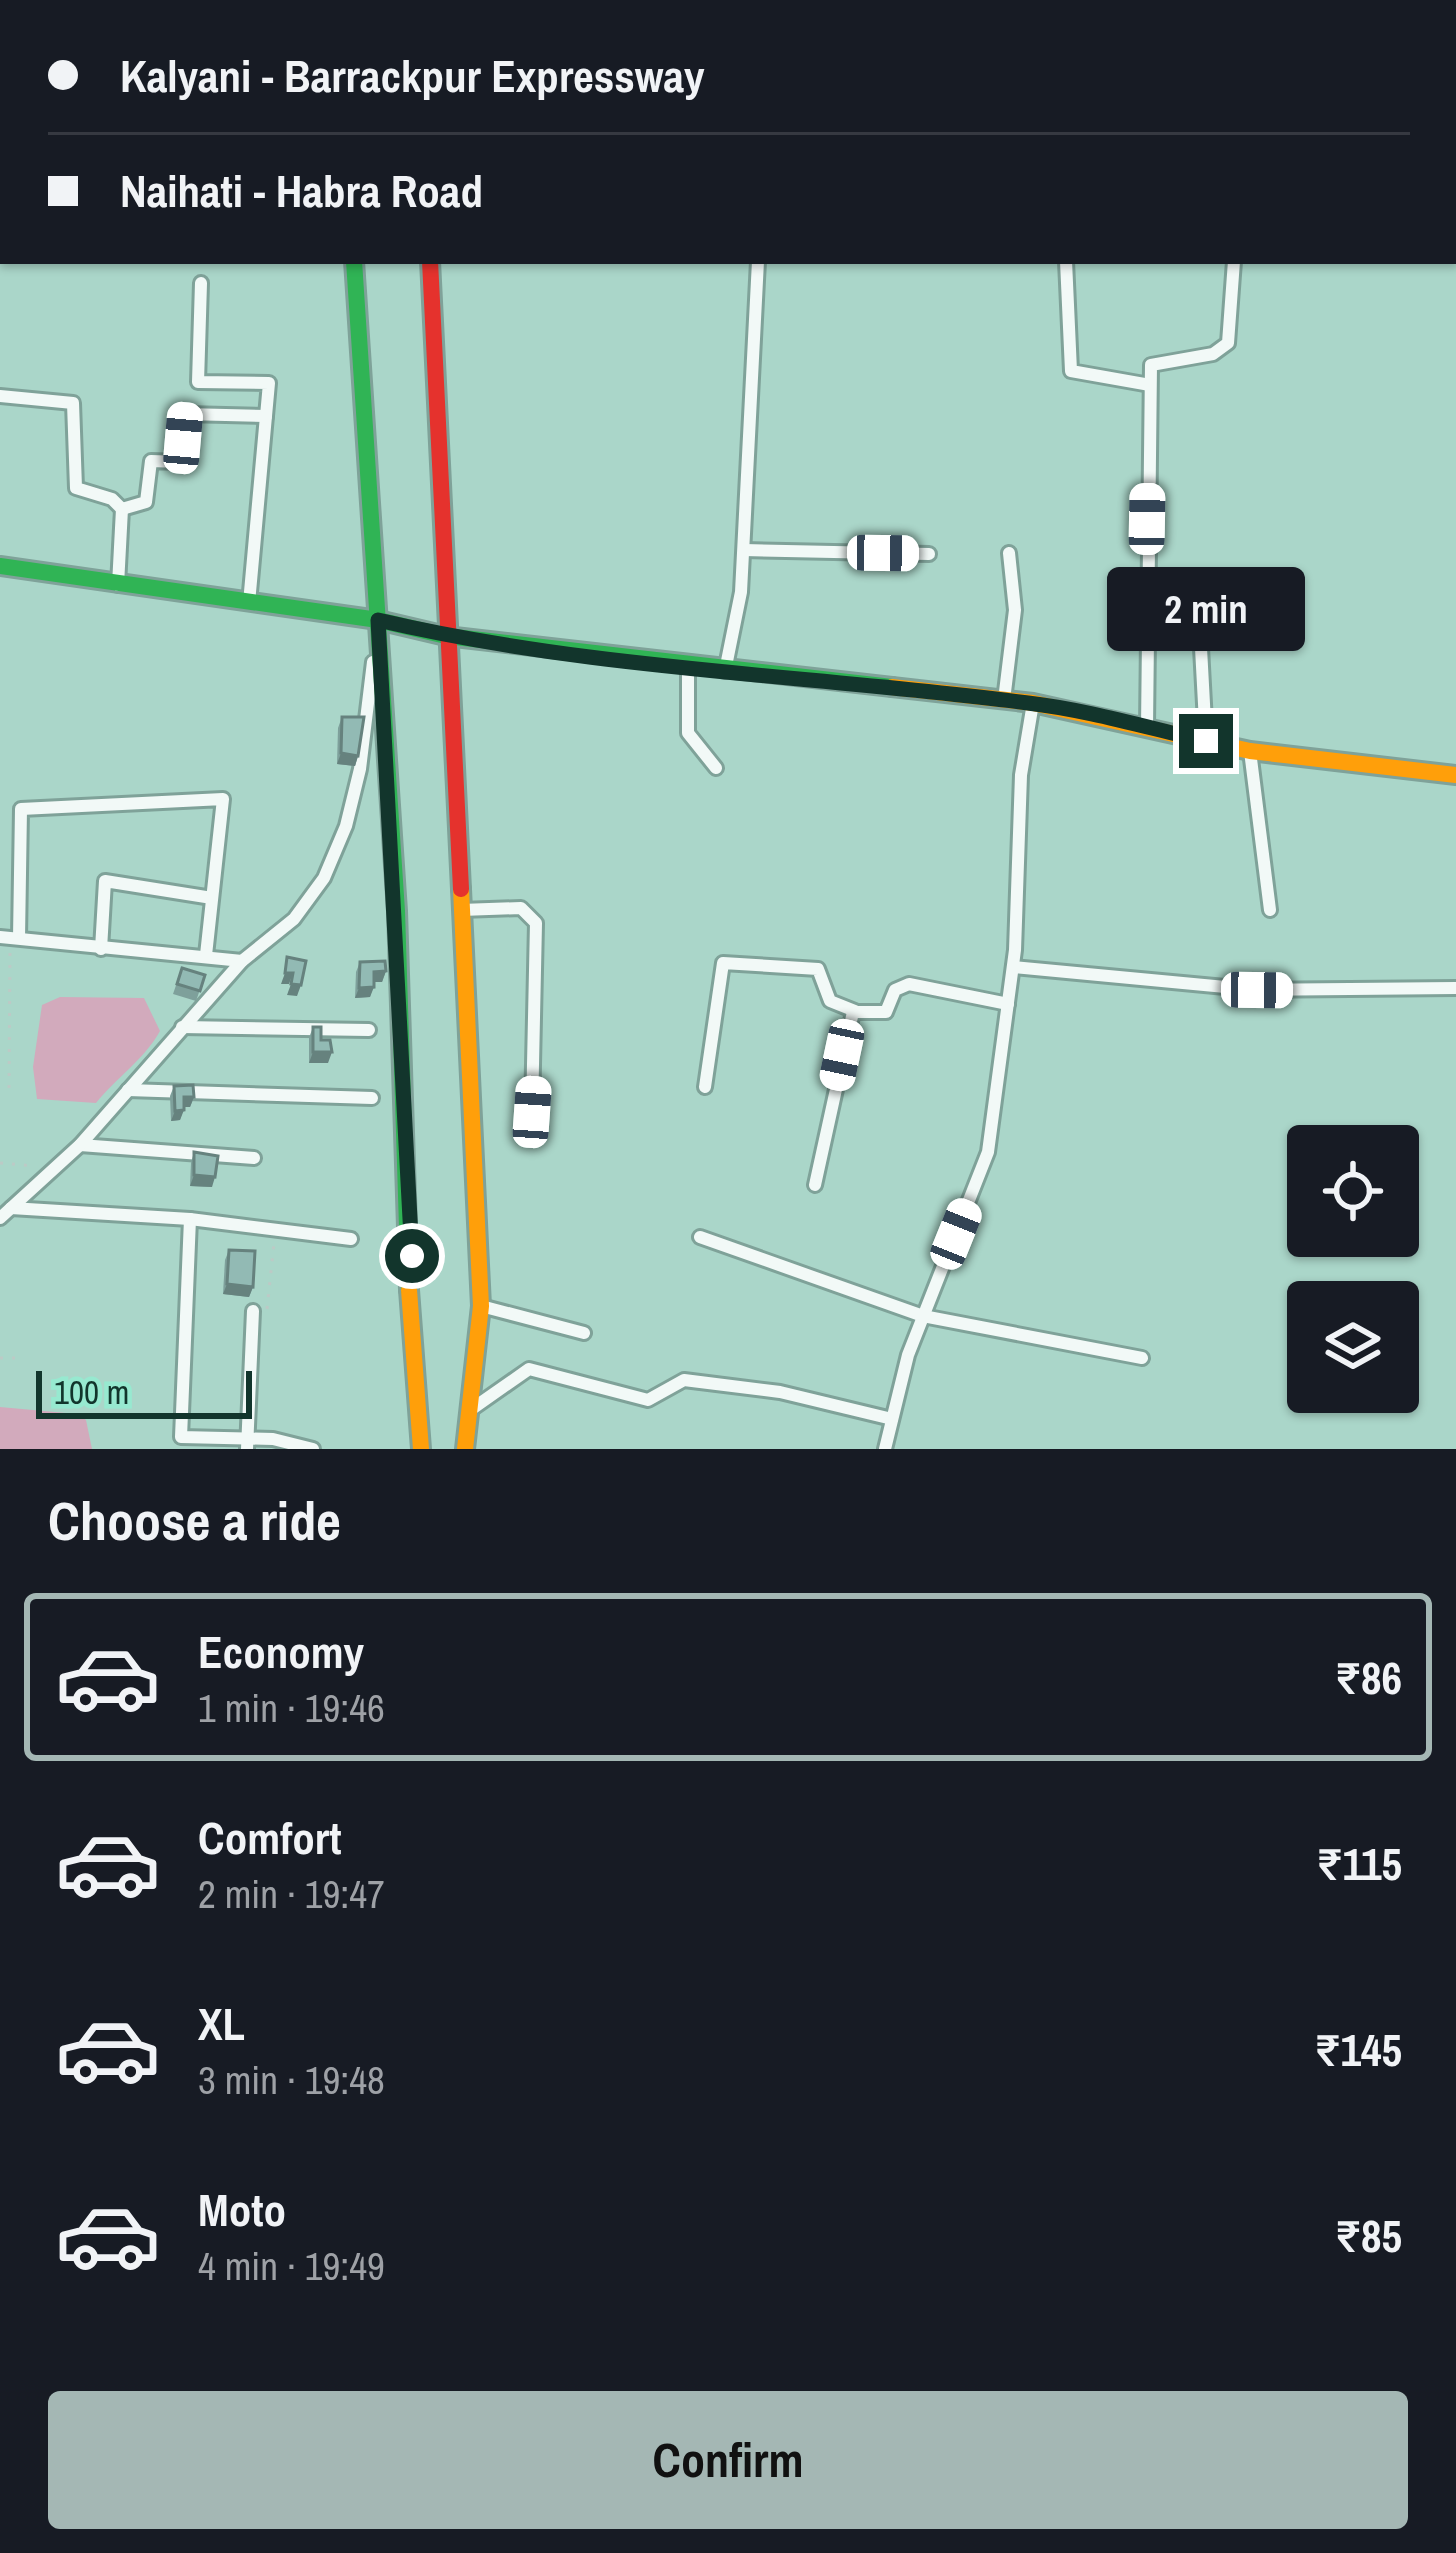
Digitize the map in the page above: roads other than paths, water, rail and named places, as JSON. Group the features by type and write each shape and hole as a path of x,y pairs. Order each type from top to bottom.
{"main road":[{"path":"354,264 397,911 412,1378 421,1449"},
{"path":"430,264 481,1306 465,1449"},
{"path":"0,566 378,620 446,636 688,668 1033,703 1250,751 1456,775"}],"street":[{"path":"725,671 744,550 751,460 748,378 758,264"},
{"path":"1066,264 1071,371 1150,385"},
{"path":"1147,728 1154,362 1214,354 1228,344 1234,264"},
{"path":"201,283 198,382 269,383 249,603"},
{"path":"0,396 73,404 76,488 112,499 122,509 118,585"},
{"path":"122,509 146,502 151,461 181,462 185,414 266,416"},
{"path":"744,550 929,554"},
{"path":"1004,700 1014,629 1009,553"},
{"path":"1198,592 1206,741"},
{"path":"5,1213 80,1145 242,961 294,919 325,878 346,826 360,769 378,620"},
{"path":"688,668 688,733 716,768"},
{"path":"885,1449 923,1316 988,1152 1013,967 1021,775 1033,703"},
{"path":"1250,751 1270,910"},
{"path":"206,955 223,799 21,809 10,938 242,961"},
{"path":"101,949 106,881 212,898"},
{"path":"459,910 521,908 536,923 532,1112"},
{"path":"705,1088 723,964 818,969 830,1000 855,1011 886,1012 895,990 908,984 1008,1004"},
{"path":"1013,967 1257,990 1456,988"},
{"path":"815,1185 855,1011"},
{"path":"182,1027 369,1030"},
{"path":"128,1090 372,1098"},
{"path":"80,1145 254,1158"},
{"path":"5,1213 190,1219 351,1238"},
{"path":"190,1219 181,1437 247,1445 273,1439 313,1449"},
{"path":"700,1238 923,1316 1142,1358"},
{"path":"481,1306 584,1333"},
{"path":"247,1445 253,1311"},
{"path":"468,1412 529,1369 648,1400 684,1380 780,1392 892,1419"}]}
